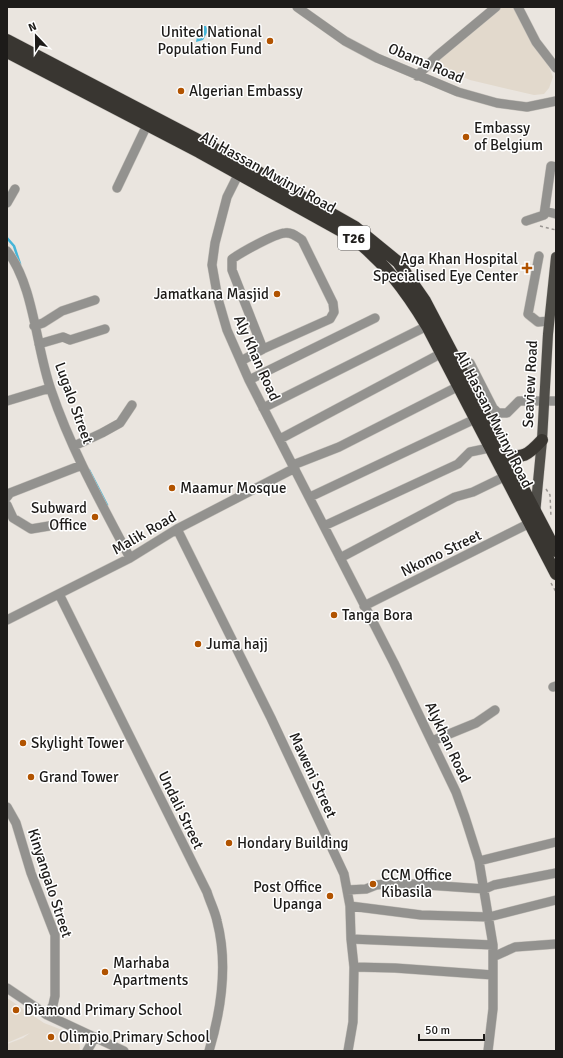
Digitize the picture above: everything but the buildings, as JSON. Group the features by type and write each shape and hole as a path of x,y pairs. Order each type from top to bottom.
{"highway":[{"name":"Ali Hassan Mwinyi Road","path":"7,40 243,169 355,226 393,258 411,279 425,301 461,367 503,452 556,551"},
{"name":"Ali Hassan Mwinyi Road","path":"7,52 147,125 243,169 352,237 373,253 402,287 427,326 459,386 504,477 556,574"},
{"path":"503,452 515,456 525,455 542,440"}],"main road":[{"name":"Seaview Road","path":"530,523 535,512 542,440 549,321 556,257"}],"street":[{"name":"Obama Road","path":"297,7 307,10 345,41 377,58 458,92 497,103 527,107 538,106 556,101"},
{"path":"417,76 437,56 496,7"},
{"path":"518,7 536,42 556,68"},
{"path":"117,188 147,125"},
{"path":"526,222 544,215 551,166 556,168"},
{"name":"Aly Khan Road","path":"243,169 228,197 220,219 212,264 218,299 227,330 249,380 294,466"},
{"path":"7,203 15,189"},
{"path":"544,212 556,214"},
{"path":"241,361 263,349 330,319 334,312 333,303 302,240 292,233 284,233 242,252 232,259 232,270 263,349"},
{"name":"Lugalo Street","path":"7,251 17,265 27,291 34,326 50,388 82,465 130,558"},
{"path":"539,256 528,314 538,322 549,321"},
{"path":"34,326 44,323 62,311 95,300"},
{"path":"249,380 375,318"},
{"path":"263,408 427,326"},
{"path":"39,344 63,337 70,340 105,329"},
{"path":"280,440 442,353"},
{"path":"461,367 470,363 493,408 498,413 507,413 519,401 556,401"},
{"name":"Malik Road","path":"7,620 130,558 177,529 294,466 339,446 459,386"},
{"path":"7,401 50,388"},
{"path":"74,446 120,423 132,405"},
{"path":"310,497 475,419"},
{"path":"324,526 458,464 470,452 489,448"},
{"path":"7,497 10,493 82,465"},
{"name":"Alykhan Road","path":"294,466 394,663 456,792 479,861 485,888 493,945 493,1009 488,1051"},
{"path":"340,558 455,497 473,492 504,477"},
{"path":"7,505 13,518 31,529 49,526"},
{"name":"Nkomo Street","path":"364,606 530,523"},
{"name":"Maweni Street","path":"177,529 271,718 344,874 350,906 350,940 354,967 353,1022 348,1051"},
{"name":"Undali Street","path":"59,594 207,892 218,922 222,957 220,1000 216,1028 209,1051"},
{"path":"432,741 476,723 495,710"},
{"name":"Kinyangalo Street","path":"7,807 16,823 31,873 55,935 55,996 53,1005 47,1015"},
{"path":"479,861 556,842"},
{"path":"348,890 366,889 376,885 397,883 485,888 556,873"},
{"path":"350,906 422,915 489,917 556,900"},
{"path":"350,940 493,945"},
{"path":"493,957 515,947 556,944"},
{"path":"354,967 395,968 493,975"},
{"path":"7,988 47,1015 124,1051"},
{"path":"87,1051 96,1037"}],"path":[{"path":"539,226 556,230"},
{"path":"537,488 547,489 550,492 552,523"}],"shaded area":[{"path":"492,7 513,7 549,67 553,77 549,88 544,94 534,95 470,80 431,64"},
{"name":"Olimpio Primary School","path":"7,998 44,1023 78,1036 79,1051 7,1051 7,1044 23,1038 30,1033 7,1043"}],"water":[{"path":"202,26 206,26 208,31 203,40 196,42 198,32"}],"waterway":[{"path":"7,238 14,246 20,264"},
{"path":"89,470 107,505"}],"place":[{"name":"United National Population Fund","path":"270,41"},
{"name":"Algerian Embassy","path":"181,91"},
{"name":"Embassy of Belgium","path":"466,137"},
{"name":"Aga Khan Hospital Specialised Eye Center","path":"527,268"},
{"name":"Jamatkana Masjid","path":"277,294"},
{"name":"Maamur Mosque","path":"172,488"},
{"name":"Subward Office","path":"95,517"},
{"name":"Tanga Bora","path":"334,615"},
{"name":"Juma hajj","path":"198,644"},
{"name":"Skylight Tower","path":"23,743"},
{"name":"Grand Tower","path":"31,777"},
{"name":"Hondary Building","path":"229,843"},
{"name":"CCM Office Kibasila","path":"373,884"},
{"name":"Post Office Upanga","path":"330,896"},
{"name":"Marhaba Apartments","path":"105,972"},
{"name":"Diamond Primary School","path":"16,1010"},
{"name":"Olimpio Primary School","path":"51,1037"}]}
